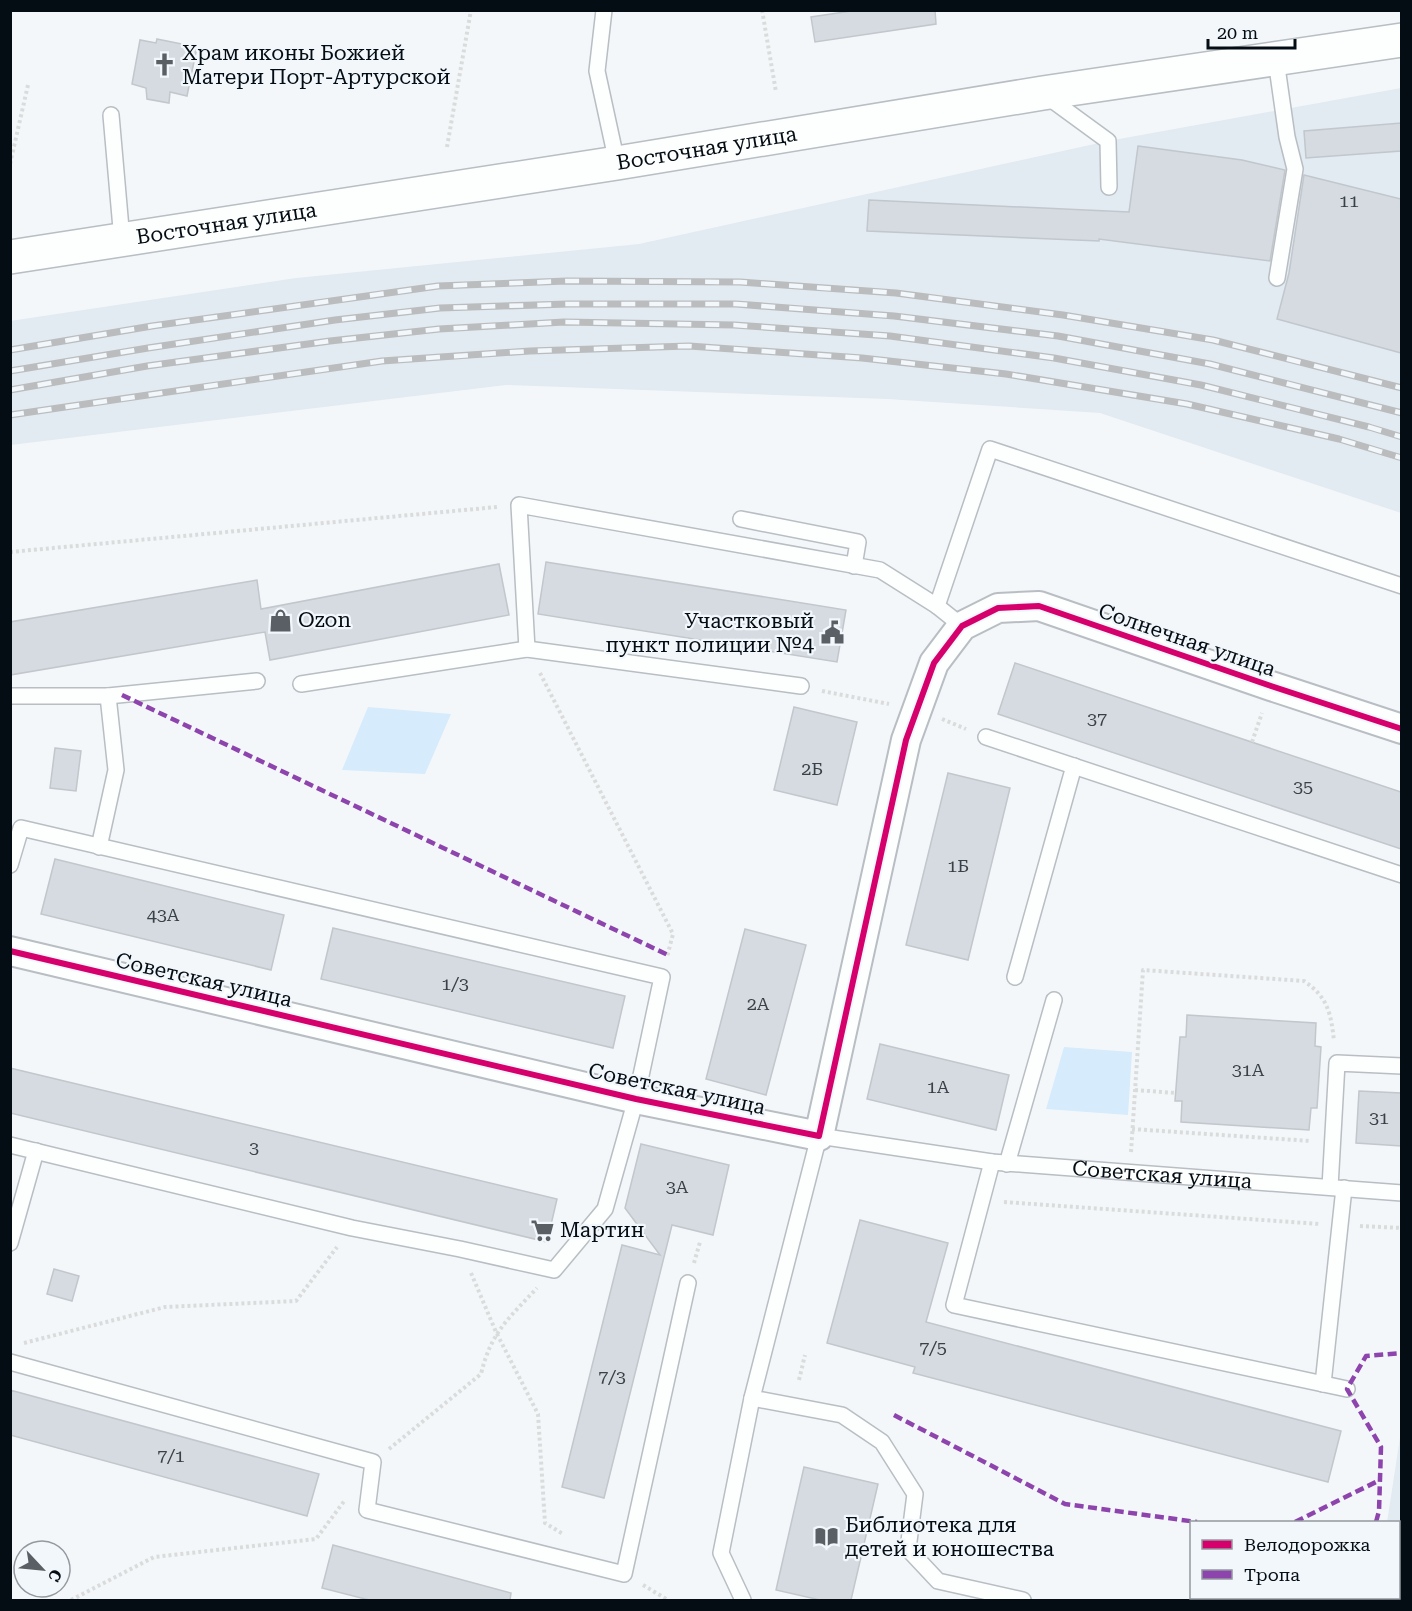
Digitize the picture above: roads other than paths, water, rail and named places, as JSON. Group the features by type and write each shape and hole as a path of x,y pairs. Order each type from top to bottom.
{"main road":[{"name":"Восточная улица","path":"10,257 617,163 1042,93 1401,40"}],"street":[{"name":"Солнечная улица","path":"962,626 998,609 1039,606 1401,729"},
{"path":"819,1136 906,740 934,663 962,626"},
{"name":"Советская улица","path":"10,951 636,1099 819,1136"}],"lane":[{"path":"604,10 597,71 617,163"},
{"path":"1276,60 1287,137 1295,169 1277,278"},
{"path":"1042,93 1107,141 1109,187"},
{"path":"111,115 122,240"},
{"path":"938,606 990,448 1401,586"},
{"path":"527,649 519,505 880,570 938,606 962,626"},
{"path":"741,519 858,542 854,566"},
{"path":"301,684 527,649 801,686"},
{"path":"10,696 108,696 257,681"},
{"path":"99,847 116,770 108,696"},
{"path":"986,737 1401,875"},
{"path":"1015,977 1074,766"},
{"path":"10,865 21,828 662,977 636,1099 604,1209 554,1270 352,1228 10,1145"},
{"path":"1054,1000 999,1163 982,1201 954,1305 1347,1389"},
{"path":"1323,1384 1340,1226 1333,1142 1337,1063 1401,1066"},
{"path":"743,1600 721,1552 752,1398 819,1136"},
{"name":"Советская улица","path":"819,1136 999,1163 1401,1193"},
{"path":"10,1243 36,1151"},
{"path":"10,1362 373,1462 367,1510 624,1574 688,1284"},
{"path":"752,1398 842,1415 882,1442 915,1494 908,1549 938,1581 1023,1600"}],"railway":[{"path":"10,350 152,326 438,286 567,281 740,282 896,293 1063,315 1213,340 1402,388"},
{"path":"10,371 335,320 440,308 568,304 736,304 894,316 1058,336 1210,364 1402,413"},
{"path":"10,390 147,366 439,329 564,322 734,325 890,336 1054,358 1201,385 1402,437"},
{"path":"10,415 382,361 530,351 689,346 862,358 1006,374 1187,404 1339,439 1402,458"}],"place":[{"name":"Храм иконы Божией Матери Порт-Артурской","path":"164,65"},
{"name":"Ozon","path":"280,620"},
{"name":"Участковый пункт полиции №4","path":"832,633"},
{"name":"Мартин","path":"542,1230"},
{"name":"Библиотека для детей и юношества","path":"827,1537"}]}
